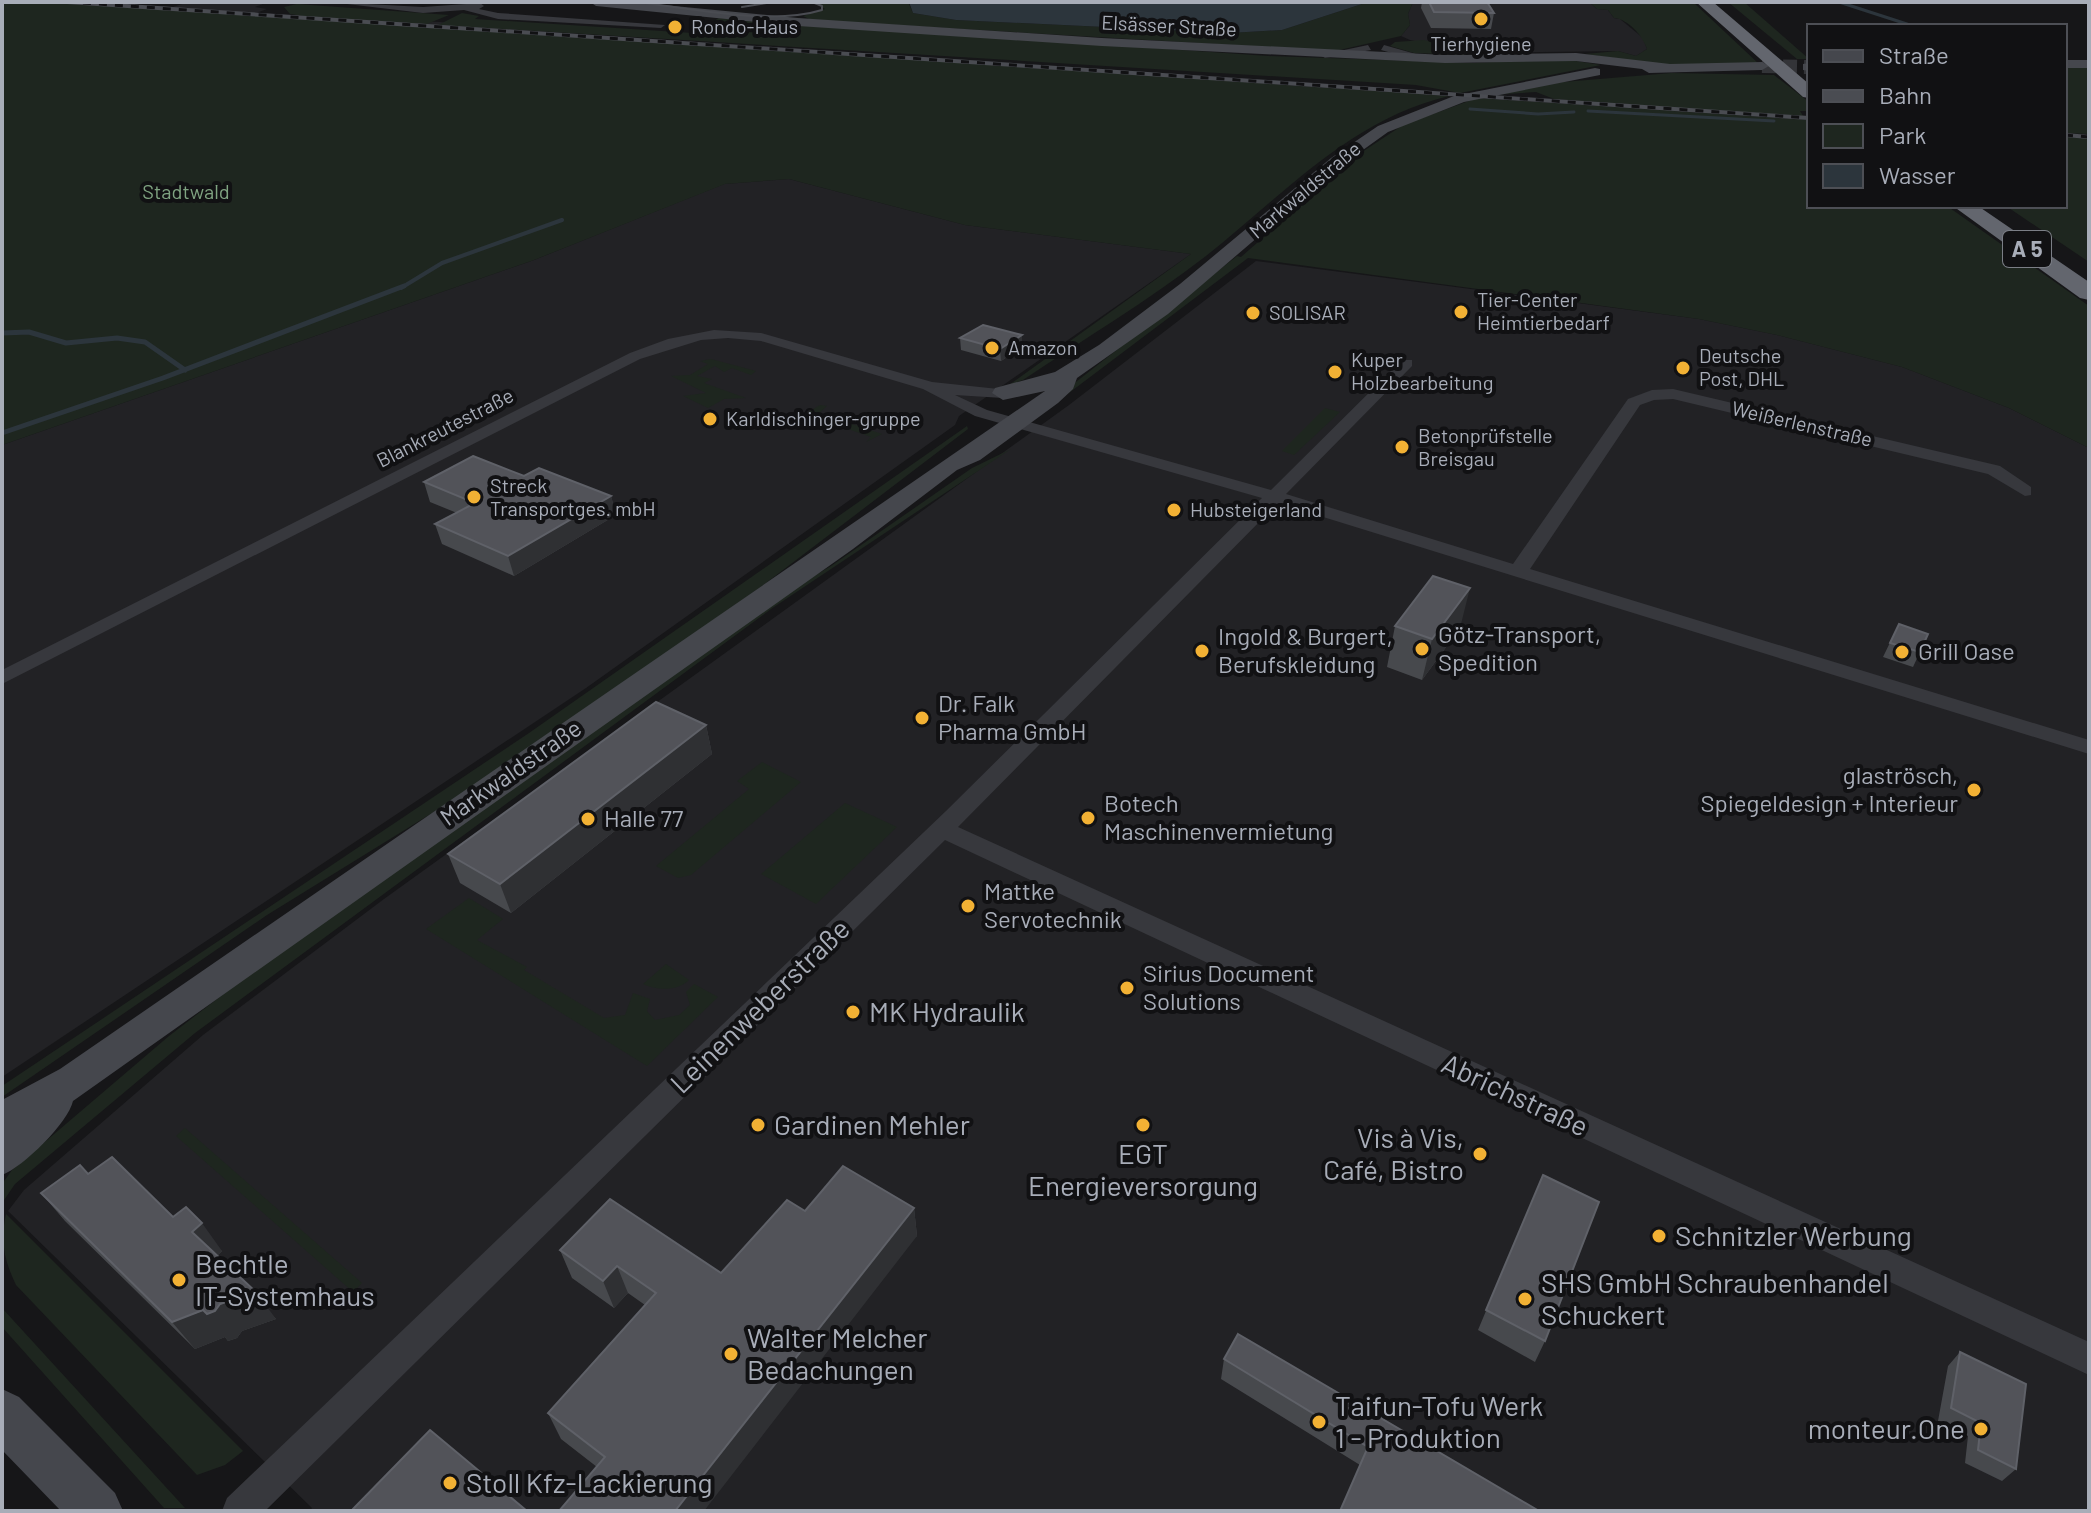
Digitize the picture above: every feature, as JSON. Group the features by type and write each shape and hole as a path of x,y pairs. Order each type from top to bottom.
{"highway":[{"path":"1704,2 1793,71"},
{"path":"1720,2 1793,71"},
{"name":"A 5","path":"1967,208 2089,293"},
{"name":"A 5","path":"1991,208 2089,274"}],"main road":[{"name":"Elsässer Straße","path":"596,2 926,31 1325,55 1369,52 1420,58 1561,56 1622,66"},
{"path":"2067,64 2089,64"},
{"name":"Markwaldstraße","path":"3,1147 74,1081 959,460 957,446 1010,412 1065,384 1066,376 1208,270 1361,143 1400,120 1446,103 1493,90 1622,66 1793,71"},
{"path":"1010,412 1066,376"},
{"path":"959,460 1029,442"},
{"path":"2,1414 97,1511"}],"street":[{"path":"334,2 423,10 467,8 492,3"},
{"path":"467,8 498,16 661,25"},
{"path":"1369,52 1384,48 1420,58"},
{"name":"Blankreutestraße","path":"2,678 659,346 705,335 754,335 930,389 965,394 1010,412"},
{"path":"1274,496 1407,363"},
{"name":"Blankreutestraße","path":"930,389 957,404 1010,412"},
{"name":"Weißerlenstraße","path":"1519,573 1525,558 1634,402 1652,395 1673,394 1994,470 2025,491"},
{"path":"1010,412 1073,441"},
{"path":"1010,412 1122,451 2089,747"},
{"path":"1029,442 1073,441 1122,451"},
{"name":"Leinenweberstraße","path":"240,1511 942,829 1274,496"},
{"name":"Abrichstraße","path":"942,829 2089,1359"}],"shaded area":[{"path":"51,2 173,7 188,2 268,2 255,7 267,9 256,13 440,22 544,33 1807,117 1807,120"},
{"path":"1413,2 1589,2 1620,19 1643,38 1647,49 1636,56 1618,51 1476,53 1410,40 1401,36 1410,25 1408,14"},
{"path":"789,179 965,225 1191,254 959,416 955,425 586,688 2,1077 2,445 534,260 724,184"},
{"path":"1256,261 1699,319 1777,335 1902,367 2009,408 2089,448 2089,1511 310,1511 312,1508 8,1211 24,1190 203,1035 384,899 1069,405"}],"green space":[{"name":"Stadtwald","path":"2,2 51,2 1449,96 1414,107 1349,141 1184,273 1023,380 1009,385 1191,254 965,225 789,179 725,184 534,260 2,445"},
{"path":"815,2 908,2 913,13 956,20 1230,33 1282,30 1368,2 1413,2 1408,14 1410,25 1401,36 1335,51 811,20 803,16 825,9"},
{"path":"1589,2 1693,2 1759,64 1656,64 1585,54 1618,51 1636,56 1647,49 1630,25"},
{"path":"1728,2 1744,2 1807,57 1797,59"},
{"path":"297,4 449,15 427,24 303,16 290,14 284,7"},
{"path":"462,13 479,16 475,19 693,33 719,18 1268,56 1472,63 1564,59 1601,65 1460,93 1416,85 438,25"},
{"path":"1424,40 1501,56 1414,53 1390,46 1395,42"},
{"path":"2067,66 2089,66 2089,134 2067,133"},
{"path":"1708,70 1672,73 1774,75 1807,100 1807,111 1800,111 1803,116 1554,99 1536,92 1491,95 1551,83"},
{"path":"1477,98 1807,120 1807,208 1950,208 2089,306 2089,448 2009,408 1902,367 1777,335 1699,319 1248,258 1053,405 1072,385 1237,256 1241,257 1356,156 1403,125"},
{"path":"2067,137 2089,138 2089,262 2009,208 2067,208"},
{"path":"711,359 756,371 751,375 732,368 724,372 715,366 697,376 712,379 704,383 746,398 724,399 708,408 683,396 706,393 671,376 690,375 708,364 700,361"},
{"path":"820,405 827,406 819,413 882,434 866,442 871,437 811,416 800,417"},
{"path":"1325,408 1340,412 1294,455 1282,451"},
{"path":"967,426 968,429 762,586 492,776 267,915 2,1097 2,1086 529,733"},
{"path":"1011,449 771,609 195,1033 15,1184 2,1203 2,1184 12,1170 169,1036 278,952 753,611 831,566 972,468"},
{"path":"762,762 801,782 691,875 678,878 656,866 749,789 737,781"},
{"path":"845,803 897,827 816,904 761,874"},
{"path":"469,898 503,919 477,940 527,967 524,970 604,1018 625,1015 633,993 650,999 647,1011 655,1020 679,1015 690,1005 686,992 694,984 718,997 647,1066 426,929"},
{"path":"666,964 689,980 667,989 643,984"},
{"path":"185,1128 362,1283 353,1292 176,1136"},
{"path":"6,1214 243,1451 225,1465 197,1475 16,1285 4,1250"},
{"path":"2,1308 185,1508 164,1508 2,1327"}],"water":[{"path":"909,2 1368,2 1282,30 1230,33 956,20 913,13"}],"building":[{"path":"1429,2 1487,2 1494,13 1434,12"},
{"path":"983,325 1022,335 1000,349 960,338"},
{"path":"473,456 524,476 539,468 611,496 508,556 435,524 475,503 424,482"},
{"path":"1433,576 1470,588 1432,639 1395,626"},
{"path":"1899,624 1928,634 1920,652 1890,643"},
{"path":"656,702 706,725 500,884 448,854"},
{"name":"Bechtle IT-Systemhaus","path":"112,1157 173,1217 186,1207 202,1223 192,1232 256,1292 220,1304 215,1311 207,1314 203,1310 172,1322 41,1193 80,1165 88,1174"},
{"name":"Walter Melcher Bedachungen","path":"843,1166 914,1208 675,1511 559,1511 605,1457 548,1413 656,1293 617,1266 603,1281 560,1250 610,1199 721,1273 787,1200 805,1211"},
{"name":"SHS GmbH Schraubenhandel Schuckert","path":"1543,1175 1599,1202 1545,1341 1486,1310"},
{"path":"1238,1334 1539,1511 1340,1511 1368,1447 1224,1359"},
{"path":"1960,1352 2026,1384 2016,1469 1978,1450 1981,1423 1951,1408"},
{"path":"430,1430 527,1511 354,1511"}],"waterway":[{"path":"1839,2 1907,24"},
{"path":"1470,109 1538,114 1574,112"},
{"path":"1588,111 1774,121"},
{"path":"401,288 442,263 562,220"},
{"path":"185,370 404,286"},
{"path":"2,333 29,332 66,343 117,338 145,342 185,370"},
{"path":"2,433 185,370"}],"tunnel":[{"path":"1762,66 1807,67"}],"tram line":[{"path":"636,2 755,16 822,10 822,6 812,2"},
{"path":"742,7 773,2"}],"railway":[{"path":"67,2 1807,118"},
{"path":"2067,135 2089,137"}],"place":[{"name":"Tierhygiene","path":"1481,19"},
{"name":"Rondo-Haus","path":"675,27"},
{"name":"Tier-Center Heimtierbedarf","path":"1461,312"},
{"name":"SOLISAR","path":"1253,313"},
{"name":"Amazon","path":"992,348"},
{"name":"Deutsche Post, DHL","path":"1683,368"},
{"name":"Kuper Holzbearbeitung","path":"1335,372"},
{"name":"Karldischinger-gruppe","path":"710,419"},
{"name":"Betonprüfstelle Breisgau","path":"1402,447"},
{"name":"Streck Transportges. mbH","path":"474,497"},
{"name":"Hubsteigerland","path":"1174,510"},
{"name":"Götz-Transport, Spedition","path":"1422,649"},
{"name":"Ingold & Burgert, Berufskleidung","path":"1202,651"},
{"name":"Grill Oase","path":"1902,652"},
{"name":"Dr. Falk Pharma GmbH","path":"922,718"},
{"name":"glaströsch, Spiegeldesign + Interieur","path":"1974,790"},
{"name":"Botech Maschinenvermietung","path":"1088,818"},
{"name":"Halle 77","path":"588,819"},
{"name":"Mattke Servotechnik","path":"968,906"},
{"name":"Sirius Document Solutions","path":"1127,988"},
{"name":"MK Hydraulik","path":"853,1012"},
{"name":"Gardinen Mehler","path":"758,1125"},
{"name":"EGT Energieversorgung","path":"1143,1125"},
{"name":"Vis à Vis, Café, Bistro","path":"1480,1154"},
{"name":"Schnitzler Werbung","path":"1659,1236"},
{"name":"Bechtle IT-Systemhaus","path":"179,1280"},
{"name":"SHS GmbH Schraubenhandel Schuckert","path":"1525,1299"},
{"name":"Walter Melcher Bedachungen","path":"731,1354"},
{"name":"Taifun-Tofu Werk 1 - Produktion","path":"1319,1422"},
{"name":"monteur.One","path":"1981,1429"},
{"name":"Stoll Kfz-Lackierung","path":"450,1483"}]}
